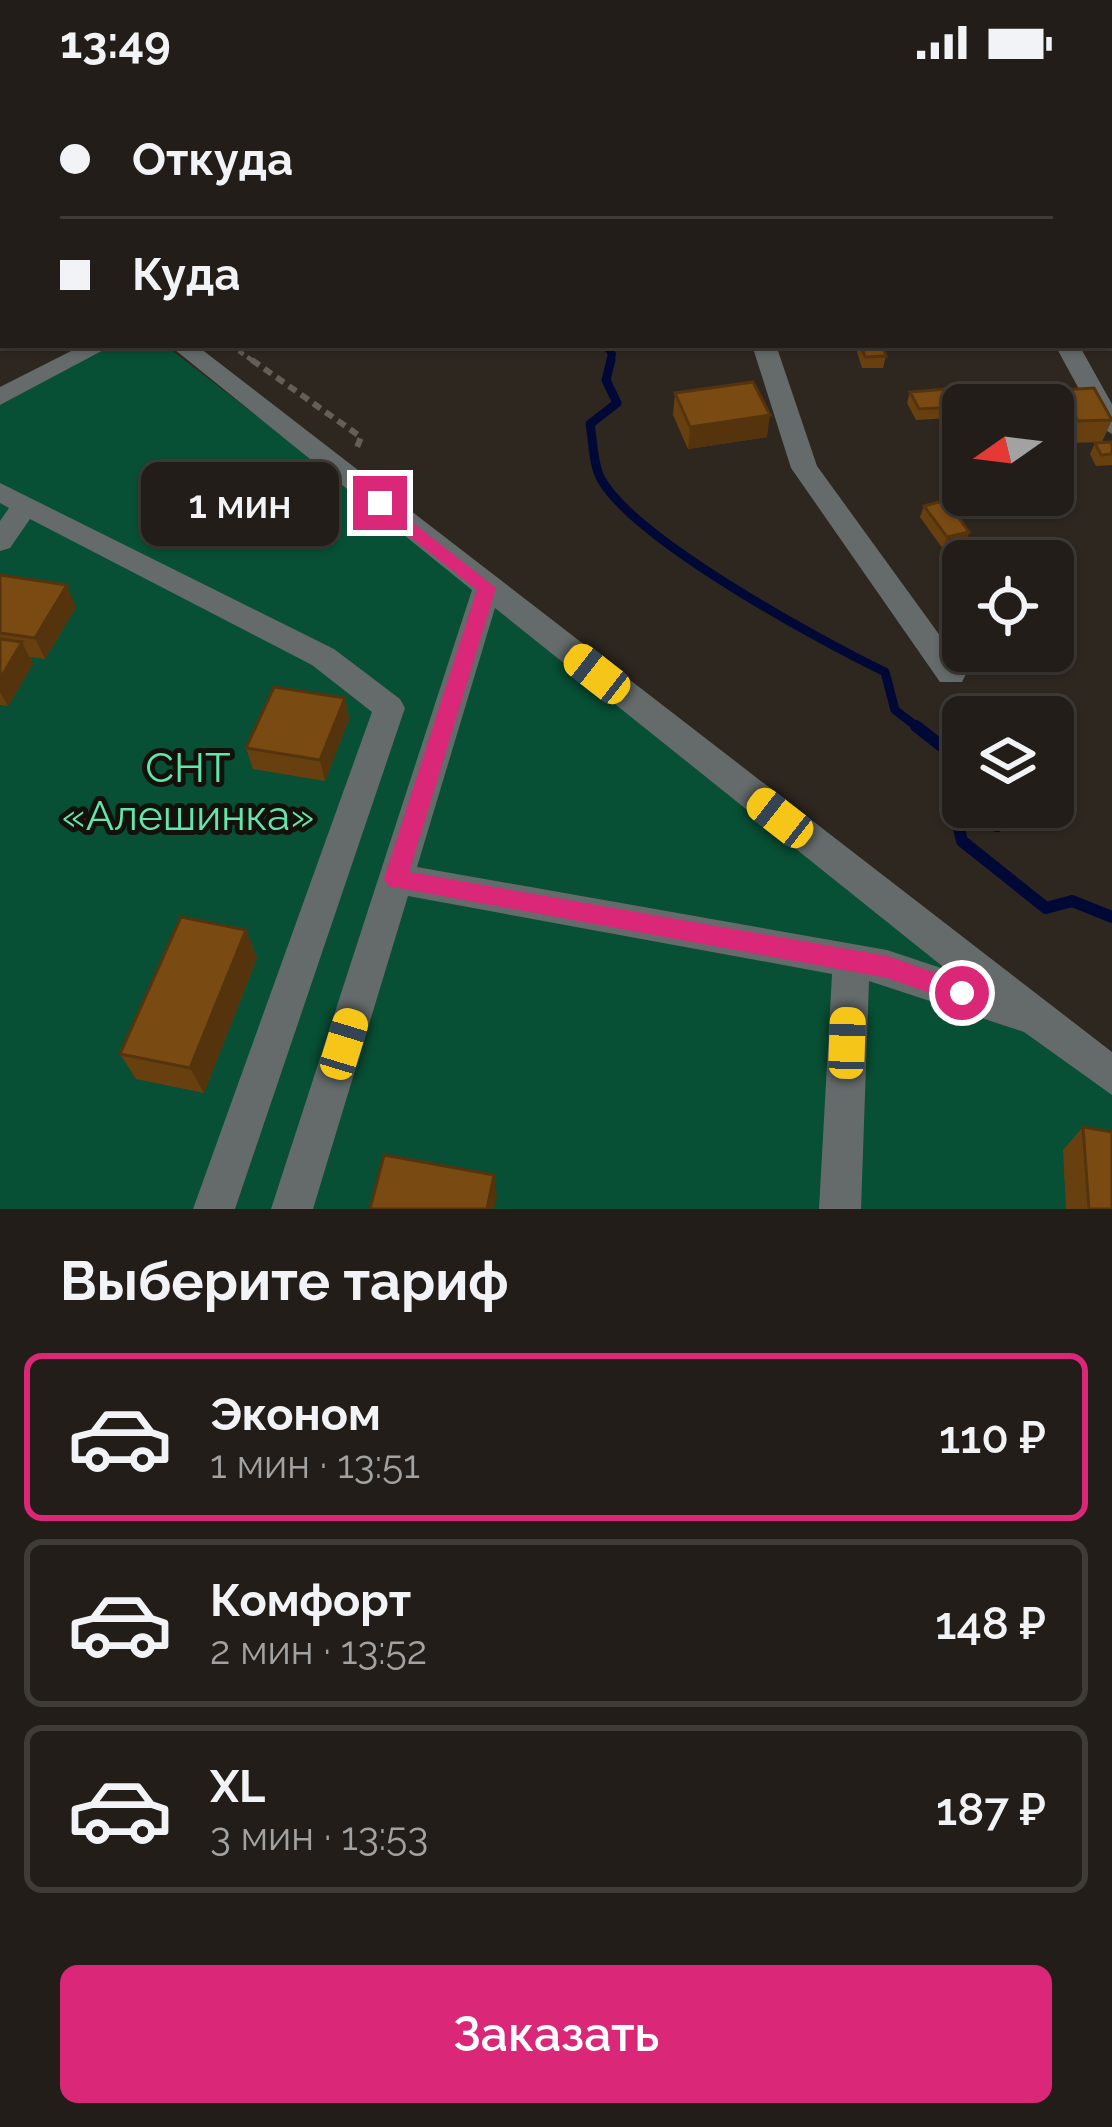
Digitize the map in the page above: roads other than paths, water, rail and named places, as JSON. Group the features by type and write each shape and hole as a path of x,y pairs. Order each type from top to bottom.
{"street":[{"path":"0,398 95,348"},
{"path":"185,348 1112,1076"},
{"path":"765,348 804,468 951,674"},
{"path":"1069,348 1112,426"},
{"path":"0,541 13,499 323,657 389,708 214,1209"},
{"path":"292,1209 487,588"},
{"path":"396,879 887,967 1036,1018"},
{"path":"840,1209 850,961"}],"waterway":[{"path":"608,348 610,363"},
{"path":"611,360 606,380 617,403 590,424 598,473 620,503 650,530 731,586 885,672 895,710 920,729"},
{"path":"916,726 942,746"},
{"path":"959,828 962,841 1046,908 1072,901 1112,917"}],"park label":[{"name":"СНТ «Алешинка»","path":"188,791"}]}
